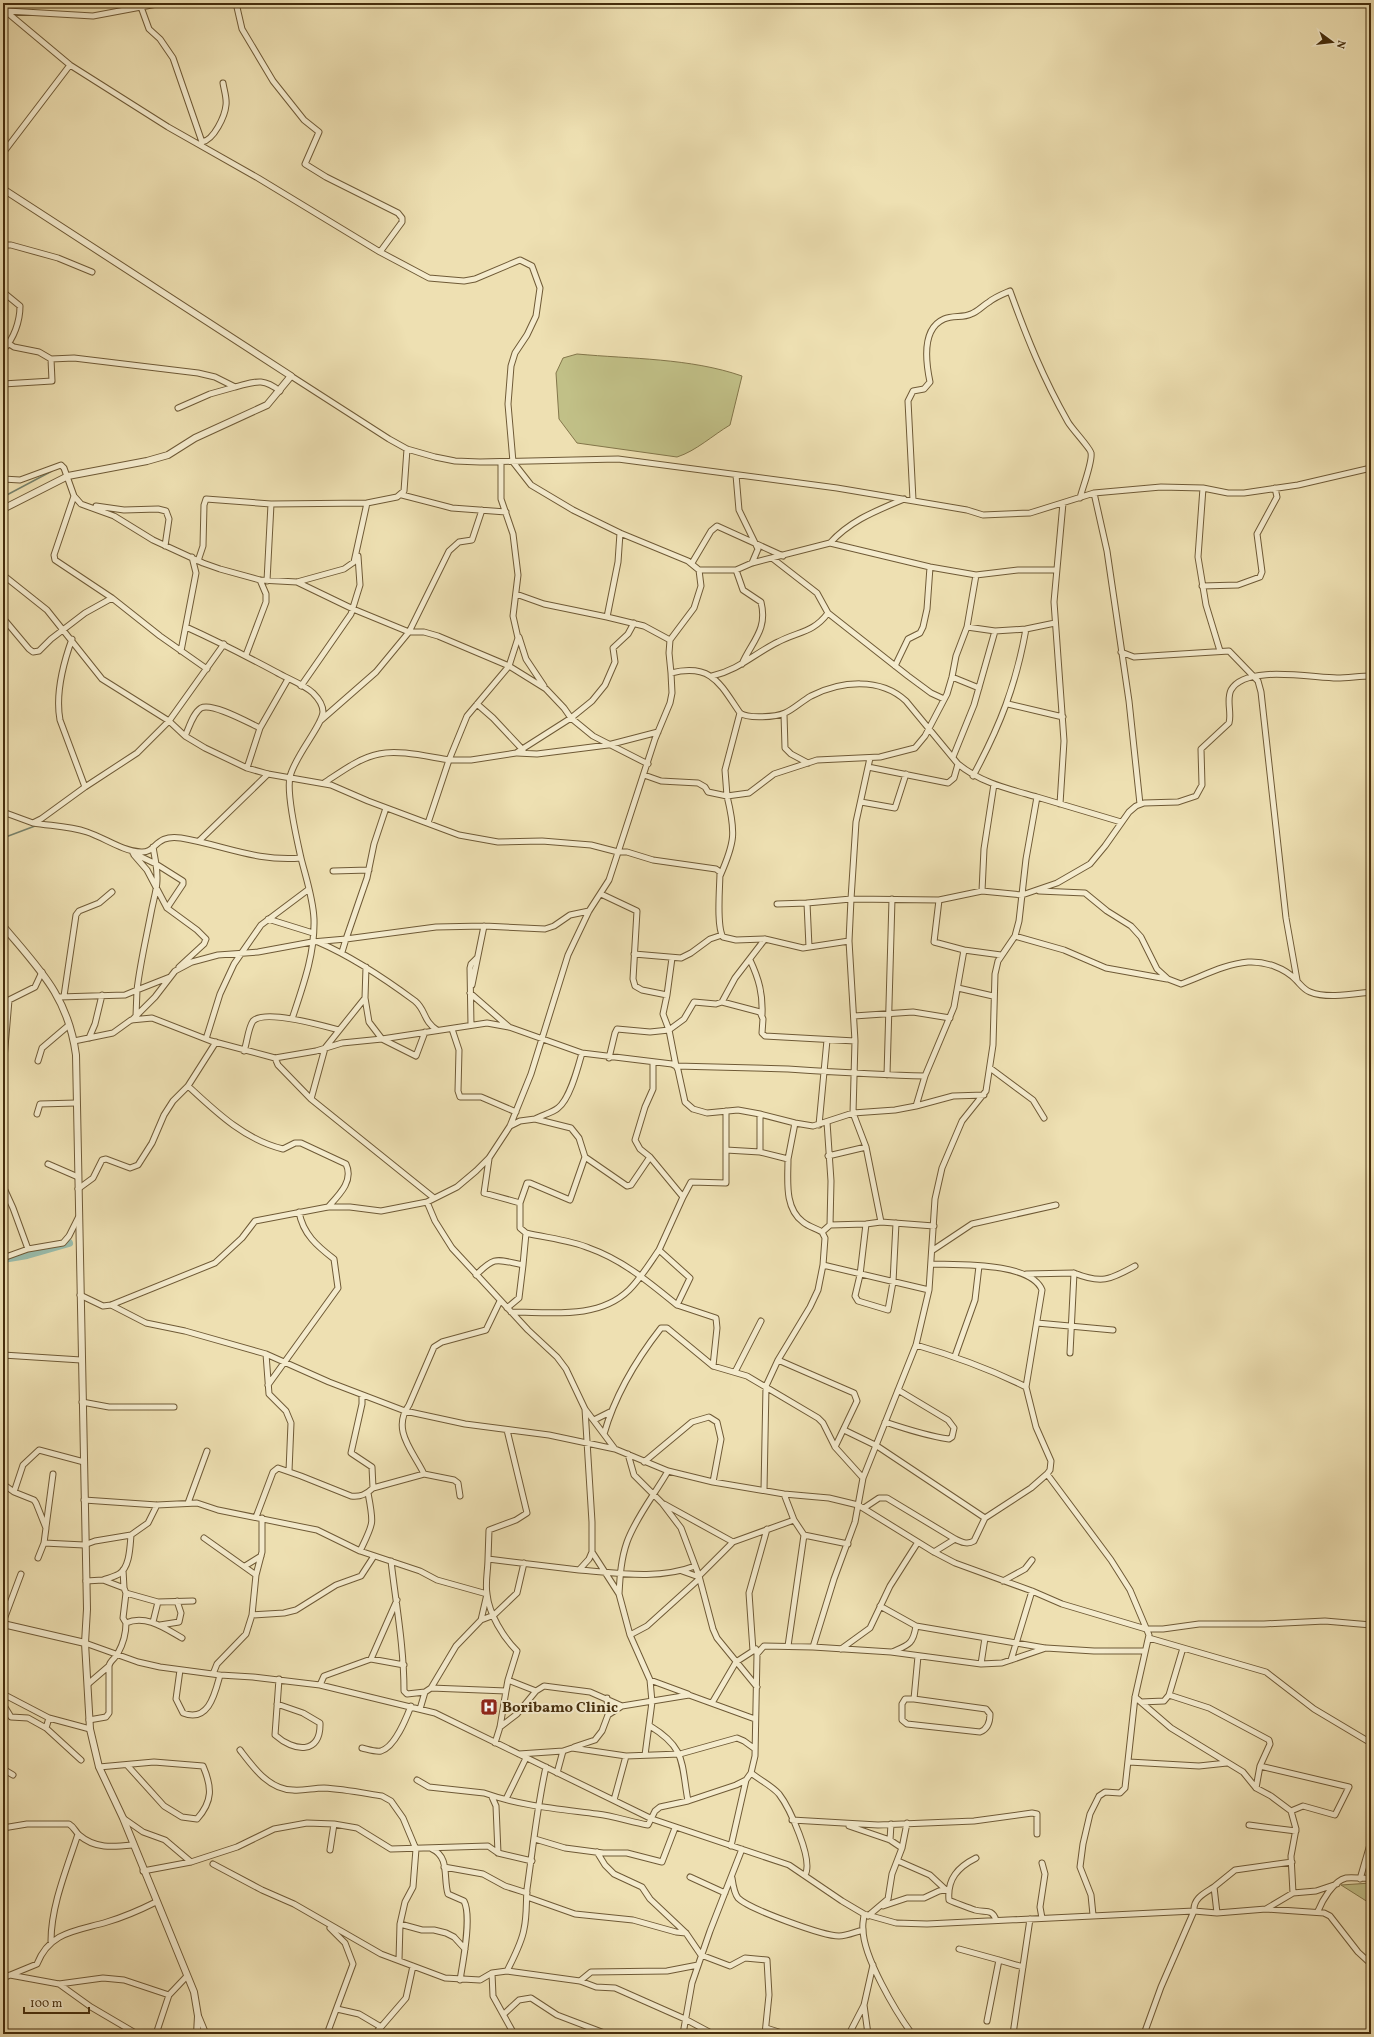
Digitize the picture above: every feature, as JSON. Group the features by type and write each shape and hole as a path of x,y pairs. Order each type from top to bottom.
{"street":[{"path":"5,10 93,16 162,3"},
{"path":"236,3 242,29 273,81 304,120 319,132 305,164 326,177 398,213 402,218 402,222 380,252"},
{"path":"141,7 149,29 160,39 173,58 202,144"},
{"path":"5,10 70,65 380,252 429,278 438,280 464,281 475,279 520,260 532,266 540,288 536,316 527,335 515,353 511,366 508,404 512,462 531,485 573,510 620,533 692,563 699,570 701,586 697,601 685,622 670,640 669,653 672,693 670,704 658,732 609,880 589,912 562,974 544,1038 510,1126 489,1158 457,1187 426,1202 381,1211 350,1206 328,1206 255,1221 242,1238 215,1263 111,1305 103,1306 80,1295"},
{"path":"3,153 70,65"},
{"path":"202,144 212,135 226,108 226,99 222,83"},
{"path":"3,189 291,376 407,449 435,458 455,461 501,462 618,459 913,500 983,515 1030,513 1094,494 1162,487 1203,488 1228,493 1244,493 1276,488 1371,468"},
{"path":"3,244 58,258 92,272"},
{"path":"913,500 908,401 913,391 924,389 930,382 927,370 927,344 934,327 944,319 968,316 980,310 988,302 1010,291 1030,346 1047,386 1073,432 1092,454 1080,498"},
{"path":"3,292 20,306 13,338 3,350"},
{"path":"3,340 18,349 39,352 51,359 74,358 198,373 214,377 235,387"},
{"path":"3,384 52,381 51,359"},
{"path":"3,509 68,476 161,458 195,438 260,410 280,391 291,376"},
{"path":"178,408 210,394 260,381 270,383 280,391"},
{"path":"402,495 405,487 407,449"},
{"path":"501,462 500,492 512,530 518,575 513,616 526,659 546,689"},
{"path":"3,479 20,480 61,465 68,476 74,496 81,504 114,516 165,546 198,561 220,569 267,581 298,582 344,569 354,562 367,503"},
{"path":"736,475 739,510 758,549 752,563"},
{"path":"1203,488 1198,552 1202,586 1210,620 1220,651"},
{"path":"1202,586 1238,585 1260,577 1262,572 1257,532 1277,497 1276,488"},
{"path":"1094,494 1108,551 1136,756 1140,804"},
{"path":"198,561 202,546 204,509 206,500 271,504 367,503 402,495 452,508 506,512"},
{"path":"74,496 54,559 112,598 207,669"},
{"path":"830,543 844,529 857,520 904,499"},
{"path":"1060,804 1064,759 1063,717 1055,623 1056,570 1063,503"},
{"path":"81,504 124,510 153,509 166,511 169,519 165,546"},
{"path":"267,581 271,504"},
{"path":"292,1019 306,978 315,941 313,933 313,913 309,889 301,858 292,807 290,777 303,747 320,722 376,672 409,632 449,551 459,542 471,542 482,510"},
{"path":"692,563 715,527 721,527 783,556"},
{"path":"607,617 618,562 620,533"},
{"path":"699,570 736,570 752,563 830,543 930,568 976,575 1018,570 1056,570"},
{"path":"301,686 348,619 353,609 360,585 357,552"},
{"path":"181,651 196,573 192,557"},
{"path":"772,558 817,593 828,613 931,693 944,699"},
{"path":"895,666 908,639 920,633 923,627 927,609 930,568"},
{"path":"736,570 743,590 761,602 763,619 760,633 741,666"},
{"path":"3,575 42,605 72,639 102,679 168,721 186,736 212,752 247,768 268,774 324,783 459,835 498,842 568,842 591,845 618,852 627,852 669,863 716,870 720,872 718,900 722,935"},
{"path":"644,775 661,781 698,784 705,787 708,792 727,796 749,793 774,774 808,763 825,759 870,758 897,754 915,748 929,729 944,699 952,677 956,656 967,627 976,575"},
{"path":"246,655 266,602 266,594 260,580"},
{"path":"298,582 353,609 409,632 424,632 438,636 508,666 546,689 559,701 571,718 593,736 648,764"},
{"path":"516,594 544,604 634,623 655,630 670,640"},
{"path":"3,618 32,652 41,650 50,640 85,613 112,598"},
{"path":"712,676 741,666 779,641 815,628 828,613"},
{"path":"516,753 571,718 592,701 600,692 615,662 613,648 628,634 634,623"},
{"path":"967,627 995,631 1026,629 1055,623"},
{"path":"186,627 246,655 312,692 322,704 323,711 320,722"},
{"path":"973,776 994,736 1008,704 1018,668 1026,629"},
{"path":"953,757 972,713 995,631"},
{"path":"428,823 449,760 465,720 508,666 515,652 518,633"},
{"path":"72,639 63,669 58,710 60,720 85,787"},
{"path":"33,823 49,814 85,787 137,753 168,721 224,644"},
{"path":"1121,652 1134,657 1229,651 1258,681 1261,692 1285,912 1296,980"},
{"path":"671,673 693,670 712,676 720,682 740,713 752,716 784,714 816,694 847,685 870,684 891,689 899,694 958,764 973,776 994,784 1121,822"},
{"path":"777,904 851,900 939,900 982,891 1022,894 1038,891 1057,883 1090,864 1106,846 1121,822 1132,809 1140,804 1178,802 1192,798 1199,793 1202,785 1201,749 1229,723 1229,696 1232,688 1254,677 1278,674 1330,678 1371,676"},
{"path":"952,677 980,688"},
{"path":"247,768 260,728 288,679"},
{"path":"477,704 493,718 522,750"},
{"path":"1008,704 1063,717"},
{"path":"186,736 199,710 205,707 222,711 260,728"},
{"path":"720,877 730,852 734,832 727,796 725,770 740,713"},
{"path":"784,714 785,748 791,754 808,763"},
{"path":"324,783 344,770 378,754 401,753 449,760 471,760 516,753 537,754 608,744 658,732"},
{"path":"870,758 855,826 848,942 855,1041 853,1113 866,1147 881,1222"},
{"path":"868,766 948,783 954,778 958,764"},
{"path":"199,841 268,774"},
{"path":"860,802 895,808 906,774"},
{"path":"982,891 984,849 994,784"},
{"path":"813,1647 834,1579 848,1544 863,1478 916,1345 929,1290 933,1250 935,1199 946,1155 962,1121 970,1108 984,1095 990,1068 994,1029 993,996 995,974 1001,956 1015,936 1021,911 1026,859 1037,797"},
{"path":"342,952 369,870 374,844 386,808"},
{"path":"3,812 33,823 71,828 87,832 131,851 156,864 183,882 167,908"},
{"path":"131,851 143,852 168,837 199,841 266,859 301,858"},
{"path":"136,1016 137,990 151,910 157,892 156,864 153,847"},
{"path":"74,1041 113,1033 131,1020 155,997 177,968 204,944 206,939 197,930 167,908 146,870 131,851"},
{"path":"333,871 369,870"},
{"path":"206,1039 226,977 241,953 268,919 309,889"},
{"path":"1038,891 1085,893 1107,911 1132,926 1141,937 1153,964 1168,979"},
{"path":"61,996 76,915 105,899 112,892"},
{"path":"601,894 637,911 633,979 635,986 638,989 667,995"},
{"path":"887,1075 892,899"},
{"path":"939,900 934,942 964,950 1001,956"},
{"path":"807,903 809,947"},
{"path":"177,968 205,957 258,952 315,941 346,939 414,929 484,926 545,929 554,926 570,915 589,912"},
{"path":"268,919 313,933"},
{"path":"3,926 61,996 74,1041 84,1462 84,1545 86,1581 85,1643 90,1729 99,1767 123,1818 194,1992 198,2016 197,2034"},
{"path":"471,1025 470,968 471,964 476,958 484,926"},
{"path":"634,954 672,958 686,956 710,939 722,935 732,940 765,939 796,948 848,942"},
{"path":"1015,936 1064,950 1106,968 1168,979 1181,984 1214,971 1249,962 1277,967 1287,972 1304,988 1321,994 1371,992"},
{"path":"722,1002 736,978 765,939"},
{"path":"315,941 342,952 418,1003 428,1023 437,1030"},
{"path":"916,1106 925,1076 950,1018 958,988 964,950"},
{"path":"672,958 663,1014 669,1030 684,1098 689,1107 701,1112 738,1110 795,1123 819,1125 853,1113 895,1110 952,1096 984,1095"},
{"path":"750,960 761,984 763,998 762,1033 765,1036 855,1041"},
{"path":"366,967 365,998 369,1022 382,1039 415,1057 418,1053 425,1032"},
{"path":"4,1059 6,1000 35,986 42,972"},
{"path":"61,996 125,996 170,977"},
{"path":"958,988 993,996"},
{"path":"470,992 509,1027"},
{"path":"89,1038 95,1024 102,995"},
{"path":"311,1099 325,1048 365,998"},
{"path":"609,1058 614,1033 618,1029 650,1032 669,1030 684,1019 694,1002 716,1004 722,1002 760,1012 762,1015"},
{"path":"854,1016 889,1013 920,1013 950,1018"},
{"path":"244,1051 254,1021 275,1017 309,1021 339,1030"},
{"path":"131,1020 152,1018 206,1039 244,1051 275,1058 299,1055 342,1043 382,1039 471,1025 487,1024 509,1027 544,1038 582,1053 609,1058 676,1066 925,1076"},
{"path":"38,1061 42,1048 69,1025"},
{"path":"452,1029 459,1050 459,1095 462,1098 481,1096 516,1112"},
{"path":"819,1125 827,1040"},
{"path":"78,1189 93,1178 102,1160 106,1159 130,1168 138,1165 152,1143 164,1115 173,1101 188,1086 216,1042"},
{"path":"510,1126 520,1121 535,1119 559,1108 574,1080 582,1053"},
{"path":"275,1058 278,1065 311,1099 434,1198"},
{"path":"653,1063 653,1089 644,1106 635,1140 640,1149 650,1157 683,1197"},
{"path":"990,1068 1033,1100 1044,1118"},
{"path":"188,1086 212,1108 255,1139 283,1148 295,1142 301,1143 346,1164 348,1168 345,1188 328,1206"},
{"path":"37,1114 40,1104 76,1103"},
{"path":"509,1310 589,1311 606,1304 629,1290 659,1250 691,1182 726,1183 726,1111"},
{"path":"760,1114 760,1152"},
{"path":"535,1119 574,1129 579,1138 585,1157 570,1200 530,1182 527,1184 520,1203 520,1228 526,1233 588,1247 619,1262 640,1276 677,1305 714,1316 716,1318 717,1328 713,1366"},
{"path":"827,1122 828,1156 831,1181 830,1225"},
{"path":"764,1490 766,1386 778,1360 810,1307 818,1290 823,1265 824,1238 822,1232 803,1223 793,1211 788,1193 788,1158 795,1123"},
{"path":"828,1156 866,1147"},
{"path":"726,1150 760,1152 788,1158"},
{"path":"585,1157 626,1186 631,1185 650,1157"},
{"path":"489,1158 484,1193 520,1203"},
{"path":"48,1164 78,1177"},
{"path":"3,1186 28,1249"},
{"path":"426,1202 435,1221 452,1248 500,1301 557,1357 566,1369 585,1409 614,1449"},
{"path":"933,1250 972,1224 1056,1205"},
{"path":"268,1385 338,1288 334,1259 318,1246 302,1227 299,1212"},
{"path":"3,1258 28,1249 64,1243 78,1218"},
{"path":"822,1232 830,1225 881,1222 934,1226"},
{"path":"866,1224 856,1299 888,1310 893,1282 896,1223"},
{"path":"509,1310 519,1298 526,1233"},
{"path":"659,1250 690,1278 677,1305"},
{"path":"476,1275 489,1262 495,1260 523,1265"},
{"path":"932,1264 980,1266 1025,1274 1074,1273 1093,1280 1113,1278 1135,1266"},
{"path":"823,1265 860,1275 929,1290"},
{"path":"955,1356 975,1300 980,1266"},
{"path":"1070,1353 1074,1273"},
{"path":"864,1508 880,1498 887,1498 955,1539 967,1543 974,1541 985,1518 1031,1488 1050,1470 1051,1461 1036,1427 1026,1387 1042,1290 1037,1282 1025,1274"},
{"path":"424,1474 403,1438 405,1411 434,1347 442,1342 486,1330 500,1301"},
{"path":"111,1305 146,1323 186,1331 266,1354 362,1395 405,1411 465,1424 549,1435 614,1449 668,1471 713,1482 784,1494 816,1496 858,1505 934,1552 972,1570 1032,1591 1062,1604 1146,1629 1163,1629 1199,1624 1264,1624 1325,1621 1371,1625"},
{"path":"735,1372 761,1321"},
{"path":"1037,1323 1113,1330"},
{"path":"604,1434 610,1412 618,1392 632,1369 661,1328 667,1328 713,1366 747,1376 818,1418 823,1423 835,1447 863,1478"},
{"path":"916,1345 955,1356 1026,1387"},
{"path":"266,1354 268,1385 272,1398 290,1418 289,1471"},
{"path":"3,1355 81,1360"},
{"path":"778,1360 854,1393 857,1401 835,1447"},
{"path":"885,1422 911,1431 949,1439 954,1433 954,1428 948,1420 898,1390"},
{"path":"362,1395 362,1404 351,1452 372,1467 373,1488"},
{"path":"82,1402 109,1407 174,1407"},
{"path":"579,1570 585,1565 592,1552 589,1444 585,1409"},
{"path":"594,1420 610,1412"},
{"path":"644,1462 692,1422 709,1417 718,1422 721,1439 713,1482"},
{"path":"481,1620 487,1594 489,1530 516,1520 527,1512 507,1430"},
{"path":"844,1430 877,1446 985,1518"},
{"path":"14,1492 23,1465 39,1450 84,1462"},
{"path":"188,1503 207,1451"},
{"path":"628,1454 634,1475 662,1503 681,1528 696,1567 713,1630 736,1662 757,1687"},
{"path":"256,1517 272,1472 278,1468 351,1496 368,1493 373,1488 424,1474 454,1480 458,1483 460,1496"},
{"path":"645,1755 652,1702 650,1680 630,1635 619,1594 620,1574 623,1555 632,1531 668,1471"},
{"path":"38,1558 44,1543 53,1474"},
{"path":"1047,1474 1111,1560 1130,1590 1149,1638 1144,1651 1135,1697 1126,1780 1122,1791 1102,1793 1094,1804 1083,1844 1080,1867 1091,1895 1093,1915"},
{"path":"3,1484 14,1492 34,1500 46,1528"},
{"path":"360,1551 372,1525 373,1518 368,1493"},
{"path":"784,1494 794,1520 804,1535 788,1646"},
{"path":"84,1500 157,1505 196,1503 317,1530 360,1551 391,1560 436,1580 487,1594"},
{"path":"662,1503 733,1542"},
{"path":"44,1543 84,1545 95,1541 131,1535 148,1523 157,1505"},
{"path":"213,1674 217,1664 246,1634 252,1615 256,1575 260,1556 262,1518"},
{"path":"630,1635 647,1626 699,1577 703,1570 733,1542 794,1520"},
{"path":"753,1651 749,1593 767,1529"},
{"path":"86,1581 103,1580 119,1574 128,1558 131,1535"},
{"path":"804,1535 848,1544"},
{"path":"204,1538 256,1575"},
{"path":"934,1552 955,1539"},
{"path":"841,1650 870,1628 890,1586 918,1542"},
{"path":"592,1552 619,1594"},
{"path":"245,1566 260,1556"},
{"path":"252,1615 284,1613 296,1610 336,1585 361,1576 374,1556"},
{"path":"488,1559 620,1574 682,1571 696,1567 703,1570"},
{"path":"391,1560 404,1665 405,1694 425,1692 431,1688 451,1652 481,1620 494,1615 517,1593 524,1563"},
{"path":"1003,1581 1025,1569 1032,1560"},
{"path":"88,1684 109,1666 110,1662 118,1655 126,1634 126,1623 123,1618 125,1591 122,1570"},
{"path":"682,1571 699,1577"},
{"path":"21,1574 3,1623 85,1643 138,1662 180,1670 320,1685 411,1706 441,1715 652,1819 675,1828 781,1862 805,1875 842,1901 866,1915 885,1921 907,1924 1194,1911 1217,1913 1266,1909 1318,1912 1330,1916 1358,1952 1371,1963"},
{"path":"103,1580 125,1591 158,1602 193,1601"},
{"path":"1012,1660 1032,1591"},
{"path":"487,1594 494,1615 504,1636 518,1651 508,1680 496,1743"},
{"path":"371,1660 397,1599"},
{"path":"160,1625 179,1622 181,1613 177,1601"},
{"path":"152,1622 158,1602"},
{"path":"880,1606 916,1626 985,1638 1017,1642 1046,1648 1100,1652 1144,1651"},
{"path":"126,1623 136,1621 152,1622 182,1638"},
{"path":"891,1652 910,1644 914,1640 916,1626"},
{"path":"981,1664 985,1638"},
{"path":"1149,1638 1199,1651 1266,1672 1314,1709 1371,1743"},
{"path":"731,1846 746,1780 751,1773 754,1761 757,1658 759,1651 764,1646"},
{"path":"712,1703 736,1662 764,1646 813,1647 841,1650 891,1652 981,1664 1002,1663 1046,1648"},
{"path":"1141,1702 1164,1701 1169,1695 1183,1648"},
{"path":"914,1700 918,1656"},
{"path":"320,1685 324,1676 371,1660 404,1665"},
{"path":"89,1720 106,1717 109,1713 109,1666"},
{"path":"180,1670 176,1698 183,1713 193,1716 203,1711 211,1703 220,1675"},
{"path":"277,1704 303,1713 320,1723 320,1735 314,1744 300,1748 285,1744 275,1735 277,1704 279,1680"},
{"path":"508,1680 536,1691"},
{"path":"650,1680 755,1719"},
{"path":"500,1726 517,1714 536,1691 544,1686 578,1689 598,1694 622,1706"},
{"path":"431,1688 506,1691"},
{"path":"420,1709 425,1692"},
{"path":"3,1694 49,1718 90,1729"},
{"path":"608,1715 622,1706 689,1695"},
{"path":"1169,1695 1209,1708 1269,1740 1270,1744 1260,1766 1256,1788"},
{"path":"1135,1697 1171,1728 1246,1774 1256,1788 1271,1796 1291,1811 1296,1831 1291,1856 1293,1893"},
{"path":"519,1754 563,1751 595,1740 602,1731 608,1715 607,1698"},
{"path":"905,1699 914,1700 986,1709 990,1714 987,1726 985,1730 980,1732 907,1724 902,1720 902,1704 905,1699"},
{"path":"3,1704 11,1717 28,1718 46,1728 81,1760"},
{"path":"362,1748 377,1751 387,1747 395,1738 411,1706"},
{"path":"46,1728 49,1718"},
{"path":"650,1726 666,1737 680,1754 688,1801"},
{"path":"572,1748 626,1756 680,1754 737,1738 755,1749"},
{"path":"240,1750 259,1775 284,1789 323,1788 344,1790 388,1798 403,1818 416,1849 416,1870 413,1887 405,1902 400,1924 399,1960"},
{"path":"557,1773 563,1751"},
{"path":"614,1800 626,1756"},
{"path":"506,1799 526,1758"},
{"path":"99,1767 154,1762 203,1766 211,1790 204,1811 197,1819 182,1817 164,1806 127,1765"},
{"path":"1129,1762 1199,1766 1227,1763"},
{"path":"1260,1766 1349,1787 1335,1815 1303,1806 1291,1811"},
{"path":"507,1971 524,1931 527,1895 538,1820 537,1807 546,1767"},
{"path":"3,1769 13,1775"},
{"path":"751,1773 777,1792 792,1820 804,1850 807,1867 805,1875"},
{"path":"417,1780 429,1787 481,1792 492,1797 547,1809 604,1815 648,1825 655,1811 660,1807 688,1801 746,1780"},
{"path":"492,1797 496,1806 498,1853"},
{"path":"538,1820 547,1809"},
{"path":"792,1820 842,1824 891,1824 974,1821 1032,1813 1037,1814 1038,1817 1037,1834"},
{"path":"123,1818 143,1832 165,1840 191,1862"},
{"path":"3,1828 58,1822 74,1827 78,1834 89,1842 104,1846 133,1845"},
{"path":"144,1871 191,1862 237,1847 285,1826 307,1823 334,1824 365,1831 391,1849 488,1846 498,1853 532,1861"},
{"path":"882,1906 888,1899 892,1874 902,1848 907,1823"},
{"path":"330,1850 334,1824"},
{"path":"842,1824 890,1840 902,1848"},
{"path":"890,1840 891,1824"},
{"path":"1249,1825 1296,1831"},
{"path":"535,1839 566,1848 597,1852 627,1853 662,1862 675,1828"},
{"path":"51,1942 51,1929 78,1834"},
{"path":"1360,1879 1371,1841"},
{"path":"430,1848 441,1855 448,1894 464,1901 467,1910 465,1949 460,1980"},
{"path":"682,2034 692,1983 701,1955 742,1849"},
{"path":"597,1852 608,1869 621,1878 642,1887 650,1899 686,1933 701,1955 730,1966 744,1958 767,1960 769,1995 765,2031 785,2034"},
{"path":"976,1858 964,1864 954,1873 947,1889 950,1902 964,1904 976,1910 990,1912 996,1920"},
{"path":"898,1861 930,1875 947,1889"},
{"path":"1144,2034 1161,1987 1194,1911 1194,1905 1197,1900 1235,1870 1292,1862"},
{"path":"1042,1863 1045,1874 1040,1907 1042,1918"},
{"path":"213,1864 262,1890 294,1904 381,1954 445,1978 480,1980 492,1973 507,1971 580,1981 594,1986 618,1989 685,2018 713,2034"},
{"path":"444,1867 476,1872 505,1886 575,1914 633,1920 676,1932 686,1933"},
{"path":"690,1877 725,1893"},
{"path":"732,1877 735,1892 739,1899 751,1907 768,1915 836,1936 862,1930"},
{"path":"1318,1912 1322,1902 1343,1879 1371,1878"},
{"path":"1266,1909 1293,1893 1316,1891 1337,1884"},
{"path":"1214,1887 1217,1913"},
{"path":"912,2034 887,1994 874,1965 862,1930 866,1915 882,1906 907,1898 924,1898 947,1889"},
{"path":"3,1978 36,1964 41,1952 51,1942 69,1932 108,1922 156,1902"},
{"path":"1013,2034 1030,1919"},
{"path":"324,1922 345,1943 353,1964 327,2034"},
{"path":"400,1924 422,1930 434,1930 446,1933 454,1937 465,1949"},
{"path":"959,1949 1022,1967"},
{"path":"987,2021 999,1960"},
{"path":"580,1981 591,1972 667,1971 698,1965"},
{"path":"849,2034 864,2005 874,1965"},
{"path":"376,2034 406,1998 413,1966"},
{"path":"492,1973 493,1996 514,2034"},
{"path":"9,1975 59,1984 103,1978 117,1979 142,1985 169,1995"},
{"path":"156,2034 169,1995 187,1976"},
{"path":"59,1984 80,2000 137,2034"},
{"path":"504,2014 519,2000 531,1998 562,2017 607,2034"},
{"path":"864,2005 868,2034"},
{"path":"337,2009 359,2014 381,2027"},
{"path":"198,2016 206,2034"}],"shaded area":[{"path":"577,354 681,362 722,370 742,376 730,425 698,447 677,457 577,443 559,419 556,373 563,358"},
{"path":"1371,1883 1371,1904 1341,1885"}],"waterway":[{"path":"3,497 52,471"},
{"path":"3,838 35,826"},
{"path":"3,1259 27,1255 69,1243"}],"place":[{"name":"Boribamo Clinic","path":"489,1707"}]}
